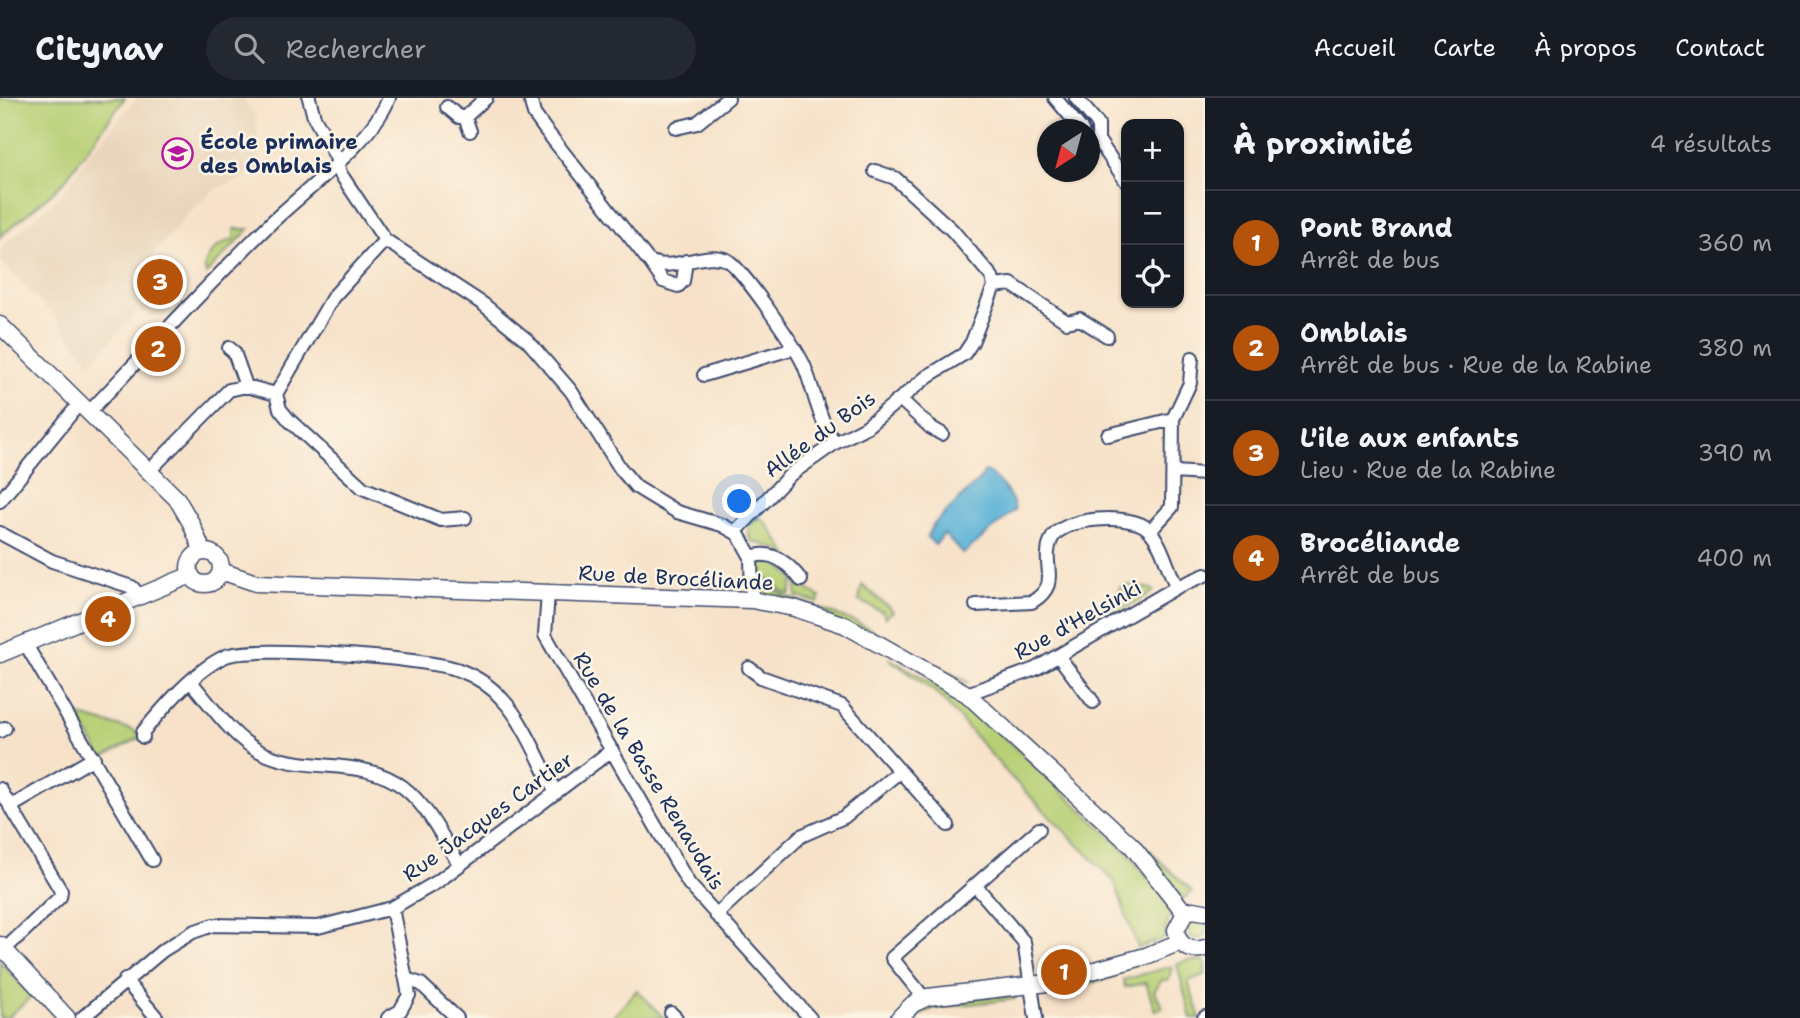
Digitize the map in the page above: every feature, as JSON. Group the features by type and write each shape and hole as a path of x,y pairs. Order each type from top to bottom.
{"street":[{"path":"309,98 314,117 338,162 340,173 385,240 483,303 528,341 571,391 635,487 677,512 722,525 735,532 747,545 751,557 752,600"},
{"path":"0,501 84,409 266,228 338,162 380,117 389,98"},
{"path":"447,107 459,117 465,117 486,98"},
{"path":"530,98 534,114 544,128 575,163 602,206 663,281 678,286 684,281 686,261"},
{"path":"676,128 697,123 728,98"},
{"path":"1055,98 1073,119"},
{"path":"1076,98 1094,119"},
{"path":"465,117 470,131"},
{"path":"1100,146 1121,174"},
{"path":"875,172 895,178 952,230 987,268 994,286 1011,284 1067,322 1080,319 1107,336"},
{"path":"385,240 333,297 276,394 280,410 359,486 440,520 465,518"},
{"path":"650,262 663,264 715,258 737,268 806,369 825,429 835,443"},
{"name":"Allée du Bois","path":"735,532 783,481 835,443 858,432 928,376 968,349 994,286"},
{"path":"0,325 149,471 185,512 203,552"},
{"path":"229,348 234,352 246,386"},
{"path":"704,375 793,348"},
{"path":"1150,531 1172,508 1173,419 1190,383 1192,358"},
{"path":"149,471 217,398 229,390 246,386 276,394"},
{"name":"Allée du Bois","path":"900,399 930,428 942,434"},
{"path":"1108,435 1173,419"},
{"path":"1174,472 1205,474"},
{"path":"976,604 1032,602 1039,597 1050,583 1051,540 1067,524 1126,520 1140,523 1150,531 1177,587"},
{"path":"0,533 52,561 132,587 140,596"},
{"path":"203,552 211,553 219,559 221,571 215,581 205,584 191,575 191,561 203,552"},
{"path":"751,557 772,555 787,564 801,580"},
{"name":"Rue de Brocéliande","path":"221,571 256,583 752,600 794,608 845,625 967,694 1132,846 1185,913"},
{"path":"0,654 191,575"},
{"name":"Rue d'Helsinki","path":"967,694 1026,673 1059,657 1177,587 1205,575"},
{"name":"Rue de la Basse Renaudais","path":"548,593 544,619 545,635 689,884 810,1018"},
{"path":"25,643 152,860"},
{"path":"143,737 143,732 160,712 191,682 215,662 242,652 270,651 419,662 458,670 505,701 556,793"},
{"path":"1059,657 1093,702"},
{"path":"749,668 761,677 842,706 948,825"},
{"path":"191,682 232,729 259,751 292,763 368,771 403,787 424,810 459,864"},
{"name":"Rue Jacques Cartier","path":"82,1018 125,980 175,942 213,925 318,928 392,908 437,882 612,750"},
{"path":"10,807 93,758"},
{"path":"716,915 801,836 844,817 900,772"},
{"path":"0,789 61,891 60,897 2,948 66,1018"},
{"path":"925,998 892,958 1039,829"},
{"path":"975,885 1024,942 1036,1018"},
{"path":"387,1018 404,1005 409,995 409,980 392,908"},
{"path":"1205,912 1193,910 1185,913 1177,923 1180,942 1193,950 1205,948"},
{"path":"899,1018 925,998 1032,986 1146,956 1180,942"},
{"path":"125,980 157,1018"},
{"path":"409,980 421,984 457,1018"}],"shaded area":[{"path":"137,98 242,98 255,115 262,173 248,173 243,179 215,189 189,212 125,288 137,309 91,363 52,315 0,260 0,249 62,194 91,152"}],"green space":[{"path":"0,98 125,98 62,184 0,237"},
{"path":"234,229 249,229 206,274 208,257 222,244 234,239"},
{"path":"754,517 764,520 797,567 779,550 750,540 748,529"},
{"path":"774,561 794,579 790,594 784,593 764,576 758,576 762,565"},
{"path":"765,580 782,595 856,622 969,683 768,595 759,581"},
{"path":"797,583 820,597 818,603 796,596"},
{"path":"862,585 893,611 885,618 883,612 859,601"},
{"path":"1121,586 1153,589 1153,592 1116,614 1114,599"},
{"path":"888,658 963,699 1126,851 1171,908 1164,938 1138,948 1114,881 1009,775 938,694"},
{"path":"77,715 133,730 141,737 102,758"},
{"path":"1142,844 1191,890 1192,892 1182,899"},
{"path":"1197,921 1203,924 1206,930 1203,936 1197,939 1191,936 1188,930 1191,924"},
{"path":"1188,960 1205,961 1205,975 1188,981 1200,1018 1191,1018 1177,964"},
{"path":"0,962 32,996 7,1018 0,1018"},
{"path":"1172,966 1169,980 1162,980 1154,991 1163,1007 1155,1011 1146,983 1125,987 1123,980"},
{"path":"1114,972 1115,976 1053,994 1051,988"},
{"path":"637,990 664,1018 612,1018"},
{"path":"1014,993 1015,999 934,1008 914,1018 905,1018 921,1006"}],"water":[{"path":"985,471 1004,488 1015,510 963,554 944,534 935,545 927,537 933,525"}],"place":[{"name":"École primaire des Omblais","path":"177,154"},
{"name":"L'ile aux enfants","path":"160,282"},
{"name":"Omblais","path":"158,349"},
{"name":"Brocéliande","path":"108,619"},
{"name":"Pont Brand","path":"1064,972"}]}
